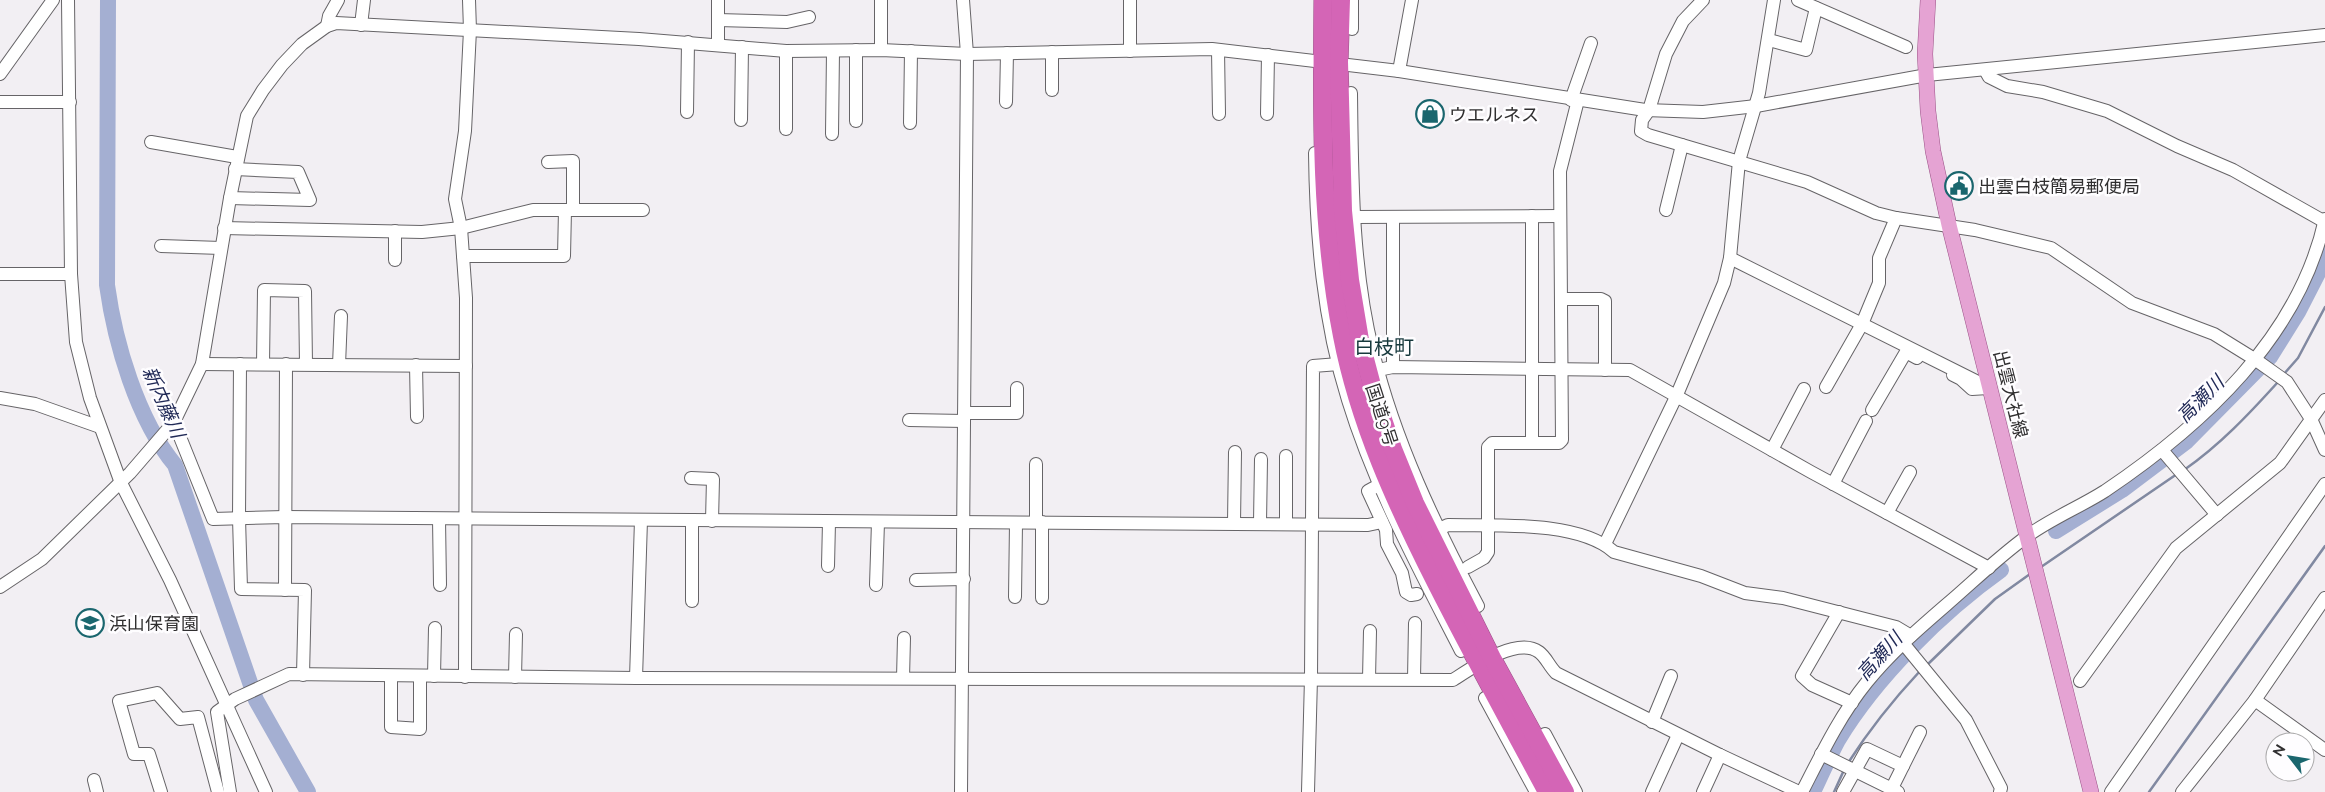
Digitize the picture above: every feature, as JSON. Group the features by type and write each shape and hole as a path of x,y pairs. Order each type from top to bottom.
{"highway":[{"name":"国道9号","path":"1341,0 1331,62 1319,172 1342,338 1356,394 1374,449 1398,507 1455,630 1485,661 1541,736 1565,792"},
{"name":"国道9号","path":"1320,1 1341,123 1343,211 1354,302 1360,340 1374,393 1408,473 1450,563 1485,661 1537,784"}],"main road":[{"name":"出雲大社線","path":"1928,0 1925,54 1928,111 1933,151 1949,226 2091,792"}],"street":[{"path":"0,74 53,0"},
{"path":"68,0 71,274 76,342 90,398 121,483 230,702 266,792"},
{"path":"327,26 329,16 338,0"},
{"path":"361,25 364,0"},
{"path":"465,677 466,298 461,228 455,199 465,131 470,30 469,0"},
{"path":"718,0 718,44"},
{"path":"881,0 881,50"},
{"path":"961,792 967,54 963,0"},
{"path":"1130,0 1130,51"},
{"path":"1352,0 1352,30"},
{"path":"1399,71 1412,0"},
{"path":"1703,0 1683,21 1666,54 1649,110 1642,120 1641,131 1648,135 1807,182 1876,212 1896,218 2003,236 2051,248 2132,303 2214,334 2288,382 2311,420 2325,450"},
{"path":"1604,544 1676,397 1724,283 1730,258 1739,161 1756,106 1769,40 1774,0"},
{"path":"1798,0 1906,47"},
{"path":"1315,29 1320,1"},
{"path":"1769,40 1806,50 1816,8"},
{"path":"718,20 787,22 809,17"},
{"path":"0,586 42,559 121,483 171,426 202,364 224,228 247,116 263,90 302,44 327,26 336,23 688,42 786,51 881,50 967,54 1218,50 1399,71 1575,100 1649,110 1703,112 1756,106 1927,75 2325,35"},
{"path":"687,112 688,42"},
{"path":"1468,567 1484,558 1488,552 1488,447 1492,443 1559,443 1562,440 1560,171 1575,100 1591,43"},
{"path":"741,120 742,47"},
{"path":"856,50 856,121"},
{"path":"1218,50 1218,114"},
{"path":"786,51 786,129"},
{"path":"832,134 833,51"},
{"path":"910,123 911,52"},
{"path":"1052,52 1052,90"},
{"path":"1006,102 1007,53"},
{"path":"1267,114 1268,55"},
{"path":"230,792 217,712 230,702 289,674 636,678 962,677 1453,680 1485,661 1517,647 1527,646 1544,657 1556,673 1678,735 1800,792 1821,754 1866,682 1907,640 2026,536 2104,491 2162,450 2208,409 2256,360 2296,300 2314,263 2325,220 2233,170 2177,146 2116,115 2043,92 2007,86 1989,77 1985,70"},
{"path":"1351,93 1354,217 1362,293 1378,370 1408,473 1439,529 1450,563 1478,606"},
{"path":"1314,100 1319,172 1316,208 1322,271 1332,335 1347,399 1398,530 1455,630 1461,651"},
{"path":"0,102 70,102"},
{"path":"1341,123 1352,138"},
{"path":"151,142 236,163 298,172 310,200 230,198"},
{"path":"1666,210 1682,145"},
{"path":"464,256 564,256 573,161 548,162"},
{"path":"224,228 395,231 461,228 533,210 643,210"},
{"path":"1532,216 1532,443"},
{"path":"1354,217 1560,216"},
{"path":"1393,217 1393,367"},
{"path":"1826,387 1862,324 1879,283 1879,258 1896,218"},
{"path":"395,231 395,260"},
{"path":"161,246 221,248"},
{"path":"1730,258 1990,388"},
{"path":"0,274 71,274"},
{"path":"263,364 264,290 305,291 306,364"},
{"path":"1561,298 1601,299 1605,301 1605,370"},
{"path":"1354,302 1366,317"},
{"path":"340,365 341,316"},
{"path":"1872,410 1906,352 1961,379 1972,389 1990,388"},
{"path":"202,364 466,366"},
{"path":"240,364 239,518 241,589 305,590 303,674"},
{"path":"286,364 286,590"},
{"path":"1308,792 1311,678 1313,366 1339,364"},
{"path":"416,365 417,417"},
{"path":"1378,370 1393,367 1630,370 1833,484 1989,568"},
{"path":"909,420 1017,413 1017,388"},
{"path":"1772,450 1804,389"},
{"path":"0,398 35,404 100,427"},
{"path":"2080,681 2176,548 2280,463 2325,400"},
{"path":"1833,484 1866,421"},
{"path":"171,426 213,519 286,517 465,520 1368,525 1382,522"},
{"path":"2162,450 2217,515"},
{"path":"1234,523 1236,452"},
{"path":"1286,456 1286,524"},
{"path":"1260,523 1261,459"},
{"path":"1036,464 1042,598"},
{"path":"1887,513 1910,472"},
{"path":"691,478 713,479 712,521"},
{"path":"1379,484 1368,491 1386,530 1387,544 1402,573 1406,592 1411,595 1417,594"},
{"path":"2110,792 2325,484"},
{"path":"440,519 440,585"},
{"path":"636,678 641,520"},
{"path":"692,521 692,601"},
{"path":"828,566 829,522"},
{"path":"876,585 878,522"},
{"path":"1015,597 1016,522"},
{"path":"1439,529 1448,525 1531,525 1578,535 1604,544 1614,552 1701,576 1745,593 1784,598 1896,627 1966,720 2001,788 2000,792"},
{"path":"916,580 964,580"},
{"path":"2184,788 2255,700 2325,598"},
{"path":"1839,612 1802,676 1812,685 1852,703"},
{"path":"1414,679 1415,623"},
{"path":"434,628 434,676"},
{"path":"1369,679 1370,631"},
{"path":"515,677 516,634"},
{"path":"903,678 904,638"},
{"path":"391,676 391,727 420,729 420,676"},
{"path":"1652,722 1670,676"},
{"path":"161,792 149,754 134,754 119,701 157,693 180,719 198,717 218,792"},
{"path":"1485,698 1537,784"},
{"path":"2255,700 2325,750"},
{"path":"1821,754 1895,790 1903,766 1920,732"},
{"path":"1652,792 1678,735"},
{"path":"1541,736 1553,748 1576,792"},
{"path":"1843,792 1867,749 1903,766"},
{"path":"1703,792 1720,755"}],"waterway":[{"name":"新内藤川","path":"108,0 107,285 122,355 149,426 175,465 256,700 308,792"},
{"name":"高瀬川","path":"2056,531 2122,490 2187,441 2270,357 2298,312 2318,273 2325,252"},
{"path":"2283,375 2298,358 2325,307"},
{"path":"2184,470 2222,440 2278,382"},
{"path":"2041,567 2177,474"},
{"path":"2149,792 2325,546"},
{"name":"高瀬川","path":"1813,792 1838,740 1853,716 1871,693 1912,647 1956,605 2001,570"},
{"path":"1926,666 1995,599 2030,574"},
{"path":"1848,763 1864,739 1920,671"},
{"path":"1834,792 1844,770"}],"place":[{"name":"ウエルネス","path":"1430,114"},
{"name":"出雲白枝簡易郵便局","path":"1959,186"},
{"name":"浜山保育園","path":"90,623"}],"district":[{"name":"白枝町","path":"1384,347"}]}
